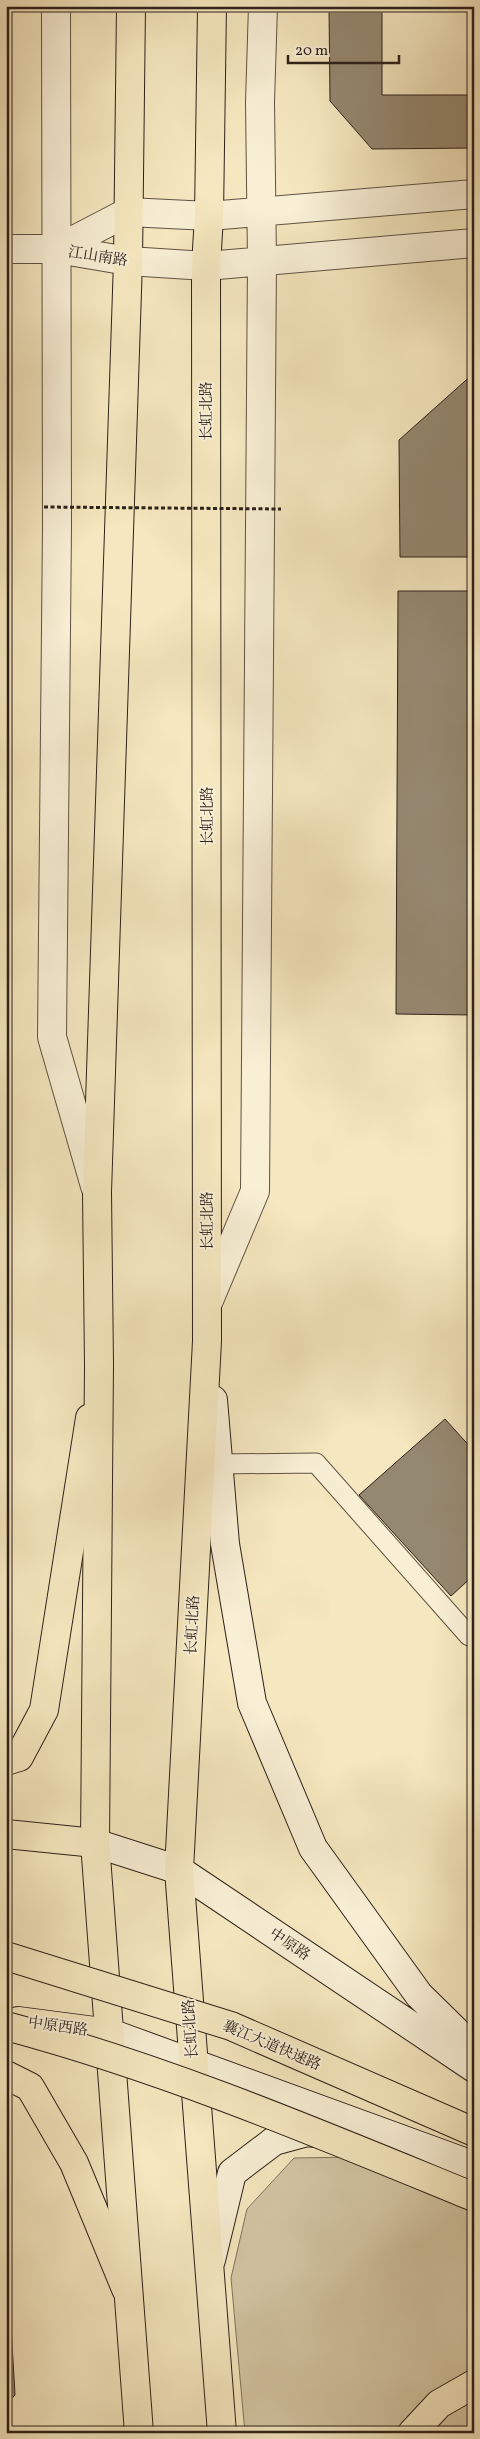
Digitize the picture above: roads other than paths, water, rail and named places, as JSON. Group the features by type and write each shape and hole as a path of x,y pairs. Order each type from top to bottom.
{"main road":[{"path":"131,6 128,261 97,1192 99,1365 95,1843 140,2433"},
{"name":"长虹北路","path":"212,6 210,216 206,266 207,1341 179,1870 222,2433"},
{"path":"6,1761 19,1757 44,1710 99,1365"},
{"path":"6,1834 95,1843"},
{"name":"襄江大道快速路","path":"6,1956 231,2026 474,2132"},
{"name":"中原西路","path":"6,2019 110,2033"},
{"path":"6,2026 80,2046 272,2114 474,2197"},
{"path":"6,2075 30,2087 74,2163 128,2294"},
{"path":"412,2433 439,2404 474,2384"}],"street":[{"path":"56,6 57,249 52,1037 97,1192"},
{"path":"207,1305 255,1191 262,261 260,102 263,6"},
{"path":"128,212 210,216 474,194"},
{"name":"江山南路","path":"57,249 128,212"},
{"name":"江山南路","path":"57,249 128,261 206,266 474,243"},
{"path":"6,249 57,249"},
{"path":"207,1341 225,1544 252,1703 313,1848 419,1994 474,2049"},
{"name":"中原路","path":"95,1843 179,1870 474,2068"},
{"path":"110,2033 193,2061 469,2165"},
{"path":"210,2266 232,2174 274,2141 307,2132 366,2139 469,2165"}],"lane":[{"path":"218,1464 316,1463 469,1636 474,1632"}]}
